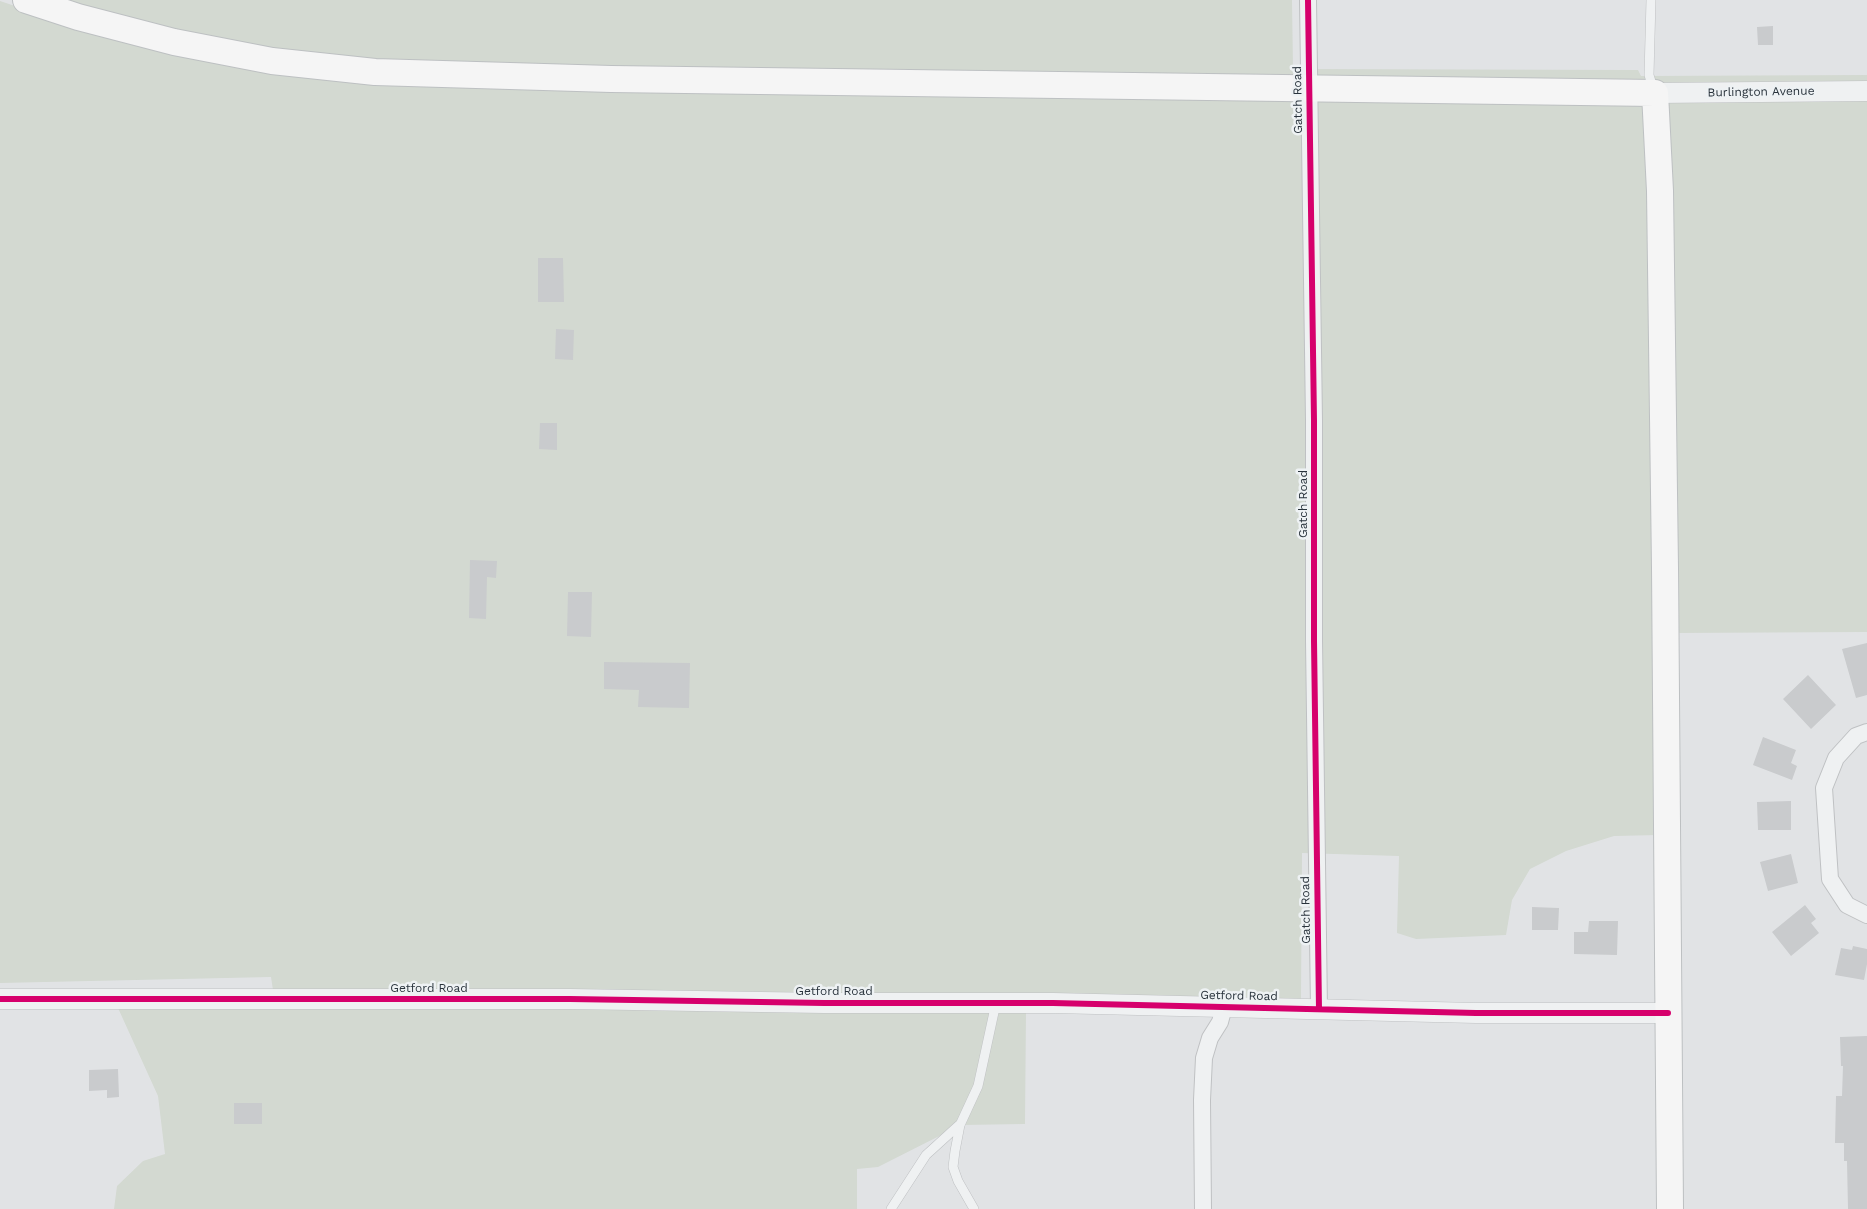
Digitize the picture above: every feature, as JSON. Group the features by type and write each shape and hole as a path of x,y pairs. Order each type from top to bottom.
{"main road":[{"path":"26,0 78,17 174,42 272,60 375,72 611,79 1655,94 1660,221 1670,1209"}],"street":[{"name":"Gatch Road","path":"1308,0 1314,420 1314,641 1318,1009"},
{"name":"Burlington Avenue","path":"1655,94 1867,91"},
{"path":"1867,732 1856,736 1836,758 1824,788 1830,879 1847,905 1867,914"},
{"name":"Getford Road","path":"0,999 570,999 824,1003 996,1003 1476,1013 1668,1013"},
{"path":"1203,1209 1202,1100 1204,1058 1210,1038 1220,1022 1224,1007"}],"lane":[{"path":"1651,0 1649,75 1655,94"},
{"path":"974,1209 958,1181 953,1167 960,1125 978,1086 996,1003"},
{"path":"891,1209 926,1155 960,1125"}],"shaded area":[{"path":"54,0 1292,0 1293,69 1638,70 1641,76 1867,75 1867,82 1643,85 376,64 176,33"},
{"path":"0,1 75,26 272,69 1647,102 1659,835 1614,836 1566,851 1530,869 1512,900 1506,935 1416,939 1397,933 1399,856 1302,853 1301,1000 273,990 271,977 0,983"},
{"path":"1867,100 1867,632 1673,633 1663,102"},
{"path":"118,1008 1026,1011 1025,1124 961,1125 878,1167 857,1169 857,1209 114,1209 117,1186 143,1161 165,1154 158,1096"}],"building":[{"path":"1773,26 1773,45 1758,45 1757,27"},
{"path":"538,258 563,258 564,302 538,302"},
{"path":"556,329 574,330 573,360 555,359"},
{"path":"540,423 557,423 557,450 539,449"},
{"path":"470,560 497,561 496,578 487,577 486,619 469,618"},
{"path":"568,592 592,592 591,637 567,636"},
{"path":"1867,643 1867,695 1856,698 1842,649"},
{"path":"604,662 690,663 689,708 638,707 639,690 604,689"},
{"path":"1808,675 1836,705 1811,729 1783,699"},
{"path":"1763,737 1796,750 1791,763 1797,766 1792,780 1753,765"},
{"path":"1791,801 1791,830 1758,830 1757,802"},
{"path":"1791,854 1798,883 1768,891 1760,862"},
{"path":"1805,905 1816,919 1811,923 1819,933 1791,956 1772,932"},
{"path":"1532,907 1559,908 1558,930 1532,930"},
{"path":"1589,921 1618,921 1617,955 1574,954 1574,932 1588,932"},
{"path":"1853,946 1867,949 1864,980 1835,975 1841,948 1852,950"},
{"path":"1867,1036 1867,1209 1848,1209 1847,1161 1844,1161 1844,1143 1835,1143 1836,1096 1842,1096 1843,1066 1841,1066 1840,1037"},
{"path":"118,1069 119,1097 107,1098 107,1090 89,1091 89,1070"},
{"path":"234,1103 262,1103 262,1124 234,1124"}],"cycle path":[{"path":"1308,0 1319,1009"},
{"path":"0,999 570,999 824,1003 1053,1003 1476,1013 1668,1013"}]}
